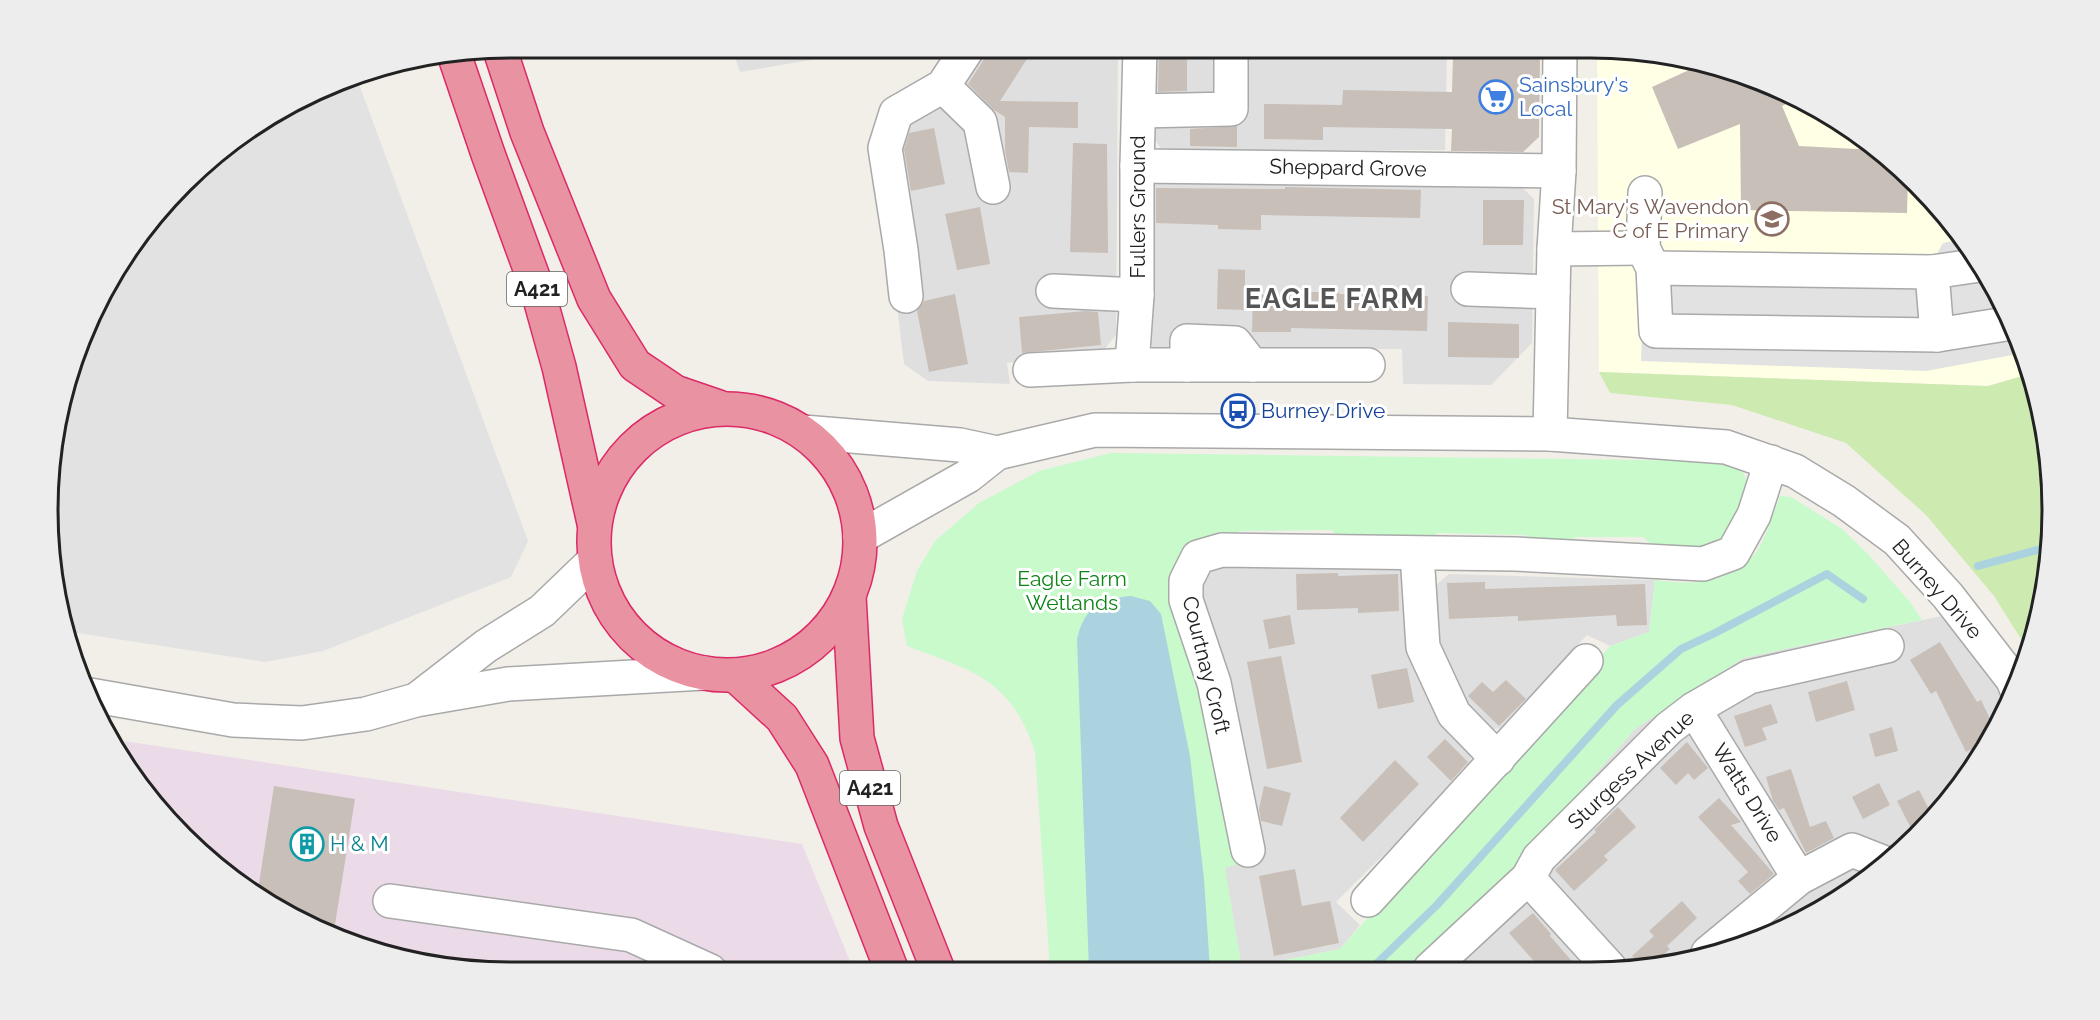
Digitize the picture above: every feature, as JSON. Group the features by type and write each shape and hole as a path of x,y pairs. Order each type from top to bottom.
{"highway":[{"name":"A421","path":"503,58 527,132 594,299 635,365 675,392 724,408"},
{"name":"A421","path":"457,61 537,288 560,367 595,528"},
{"path":"724,408 765,413 803,432 833,460 852,497 860,537 858,567 849,596 830,627 803,651 771,668 719,674 664,659 631,634 607,600 595,560 595,528 601,496 621,461 649,433 684,415 724,408"},
{"name":"A421","path":"849,596 857,738 880,826 935,962"},
{"name":"A421","path":"719,674 782,718 812,765 889,962"}],"street":[{"path":"906,296 915,248 885,148 896,113 943,86 961,58"},
{"name":"Fullers Ground","path":"1132,365 1137,295 1140,58"},
{"path":"1138,111 1231,109 1231,58"},
{"path":"1550,434 1554,249 1559,171 1560,58"},
{"path":"943,86 980,122 993,187"},
{"name":"Sheppard Grove","path":"1137,166 1559,171"},
{"path":"1645,193 1648,258 1656,331 1937,335 2002,325"},
{"path":"1554,249 1648,258 1932,272 1970,266"},
{"path":"1932,272 1937,335"},
{"path":"1468,289 1554,292"},
{"path":"1053,291 1137,295"},
{"path":"1030,370 1132,365 1368,365"},
{"name":"Burney Drive","path":"997,453 1095,430 1550,434 1726,447 1795,471 1845,501 1897,540 1948,596 2010,676"},
{"path":"803,432 960,446 997,453"},
{"path":"860,537 968,476 997,453"},
{"name":"Courtnay Croft","path":"1248,850 1214,683 1186,600 1186,581 1198,557 1222,550 1515,554 1702,564 1733,554 1754,515 1771,462"},
{"path":"1417,554 1423,647 1454,714 1498,759"},
{"path":"416,700 486,646 542,611 595,560"},
{"name":"Sturgess Avenue","path":"1438,962 1528,878 1539,858 1669,728 1694,709 1749,676 1887,645"},
{"path":"1368,900 1586,661"},
{"path":"99,697 233,720 302,723 366,714 416,700 508,684 719,674"},
{"name":"Watts Drive","path":"1694,709 1799,878"},
{"path":"1722,942 1799,878 1852,850 1876,859"},
{"path":"1528,878 1604,962"},
{"path":"390,901 631,935 690,962"}],"shaded area":[{"path":"735,58 822,58 740,72"},
{"path":"968,58 1118,58 1116,335 1103,351 1007,363 1010,384 928,381 904,364 896,297 893,143 900,123"},
{"path":"1149,58 1447,58 1445,150 1162,150 1145,125"},
{"name":"St Mary's Wavendon C of E Primary","path":"1597,58 1649,62 1735,82 1790,105 1816,119 1865,152 1888,171 1929,212 1965,259 1995,310 2021,376 1988,386 1599,372"},
{"path":"359,84 528,541 511,577 323,651 265,662 76,633 67,598 59,540 59,480 62,451 74,393 93,337 119,284 152,235 191,191 235,152 284,119 310,105"},
{"path":"1160,175 1519,184 1534,199 1532,343 1491,385 1403,384 1402,349 1154,350 1148,337 1150,183"},
{"path":"1952,241 1981,284 2014,355 1926,371 1641,361 1645,256 1930,266 1943,243"},
{"path":"1219,565 1396,567 1406,576 1473,766 1336,902 1360,925 1340,949 1276,962 1241,962 1224,868 1260,857 1198,594 1198,575"},
{"path":"1449,574 1655,580 1649,632 1610,646 1587,635 1504,728 1484,730 1462,707 1436,648 1436,585"},
{"path":"1947,615 2003,692 1981,736 1965,761 1948,785 1909,829 1865,868 1816,901 1790,915 1735,938 1649,958 1590,962 1424,962 1520,860 1635,729 1743,658"},
{"path":"122,741 802,844 850,962 510,962 451,958 365,938 310,915 259,885 212,849 171,808 152,785"}],"green space":[{"path":"1599,372 1988,386 2021,376 2038,451 2042,510 2038,569 2022,641 1994,596 1926,515 1846,443 1732,405 1610,393"},
{"name":"Eagle Farm Wetlands","path":"1111,453 1719,461 1742,471 1752,491 1723,546 1693,554 1654,547 1643,537 1575,537 1569,546 1533,544 1526,535 1438,533 1421,546 1341,542 1332,530 1239,531 1230,541 1187,546 1260,857 1225,868 1241,962 1049,962 1035,752 1025,727 1014,708 987,681 971,671 907,646 902,619 917,571 935,541 979,503 1039,471"},
{"name":"Eagle Farm Wetlands","path":"1780,496 1791,497 1842,529 1868,554 1910,602 1922,620 1743,658 1635,729 1520,860 1424,962 1276,962 1340,949 1610,646 1649,632 1655,580 1708,581 1743,565 1754,555 1761,544"}],"water":[{"path":"1131,596 1150,601 1161,614 1190,756 1204,879 1209,962 1089,962 1077,639 1089,612 1102,602"}],"building":[{"path":"985,58 1028,58 1000,101 1078,102 1078,128 1029,127 1028,173 1009,172 1005,150 1005,117 994,110 968,84"},
{"path":"1159,58 1187,58 1187,91 1158,92"},
{"path":"1453,58 1540,58 1539,137 1523,152 1451,151 1452,129 1323,127 1323,140 1264,139 1264,104 1342,105 1343,90 1452,92"},
{"path":"1689,70 1735,82 1787,104 1782,106 1799,146 1861,149 1908,190 1907,213 1741,210 1740,124 1678,149 1652,87"},
{"path":"1237,126 1237,147 1190,146 1190,129"},
{"path":"934,128 945,184 911,191 904,149 909,133"},
{"path":"1073,143 1107,144 1108,253 1070,252"},
{"path":"1285,187 1421,190 1420,218 1261,215 1261,230 1218,229 1218,225 1156,223 1156,188 1285,189"},
{"path":"1483,200 1524,200 1523,245 1483,245"},
{"path":"980,207 990,264 957,270 945,214"},
{"path":"1218,269 1245,270 1245,310 1217,309"},
{"path":"1300,292 1428,296 1427,331 1291,328 1291,332 1252,332 1253,295 1300,295"},
{"path":"955,294 968,364 929,372 917,311 924,301"},
{"path":"1098,312 1101,345 1022,353 1019,317"},
{"path":"1448,322 1519,324 1519,358 1448,357"},
{"path":"1338,573 1338,576 1398,574 1399,611 1358,613 1358,608 1297,610 1296,574"},
{"path":"1485,582 1485,589 1645,584 1647,625 1617,626 1616,615 1518,621 1518,616 1449,619 1447,583"},
{"path":"1290,615 1295,644 1269,649 1263,620"},
{"path":"1940,642 1977,702 1981,700 1990,719 1973,748 1966,752 1936,691 1931,694 1910,660"},
{"path":"1281,656 1302,762 1267,769 1247,662"},
{"path":"1407,668 1414,702 1378,709 1371,675"},
{"path":"1506,680 1526,699 1499,726 1468,696 1482,682 1493,692"},
{"path":"1847,681 1855,710 1816,722 1808,692"},
{"path":"1771,704 1778,723 1762,728 1767,740 1745,747 1734,716"},
{"path":"1892,727 1898,751 1875,757 1869,734"},
{"path":"1445,739 1468,762 1451,781 1427,757"},
{"path":"1687,742 1708,768 1694,780 1688,773 1676,785 1660,768"},
{"path":"1395,760 1419,784 1363,842 1340,818"},
{"path":"1791,769 1810,827 1826,821 1834,838 1806,853 1784,808 1779,810 1773,801 1766,777"},
{"path":"1879,783 1890,805 1863,819 1852,797"},
{"name":"H & M","path":"274,786 355,799 335,926 284,901 259,885"},
{"path":"1264,786 1291,793 1282,826 1261,821 1259,809"},
{"path":"1919,790 1929,808 1911,827 1897,801"},
{"path":"1719,798 1741,822 1731,825 1774,874 1750,894 1738,881 1748,872 1698,817"},
{"path":"1618,807 1636,827 1604,856 1608,860 1574,891 1555,870 1596,832 1594,830"},
{"path":"1295,869 1302,906 1330,901 1339,943 1274,956 1259,876"},
{"path":"1682,901 1697,918 1667,946 1670,949 1663,956 1635,959 1632,956 1654,936 1649,931"},
{"path":"1533,913 1573,962 1535,962 1509,933"}],"waterway":[{"path":"1978,566 2040,549"},
{"path":"1378,962 1437,905 1617,705 1681,649 1827,574 1863,599"}],"place":[{"name":"Sainsbury's Local","path":"1496,97"},
{"name":"St Mary's Wavendon C of E Primary","path":"1772,219"},
{"name":"Burney Drive","path":"1238,411"},
{"name":"H & M","path":"307,844"}],"district":[{"name":"EAGLE FARM","path":"1335,299"}]}
